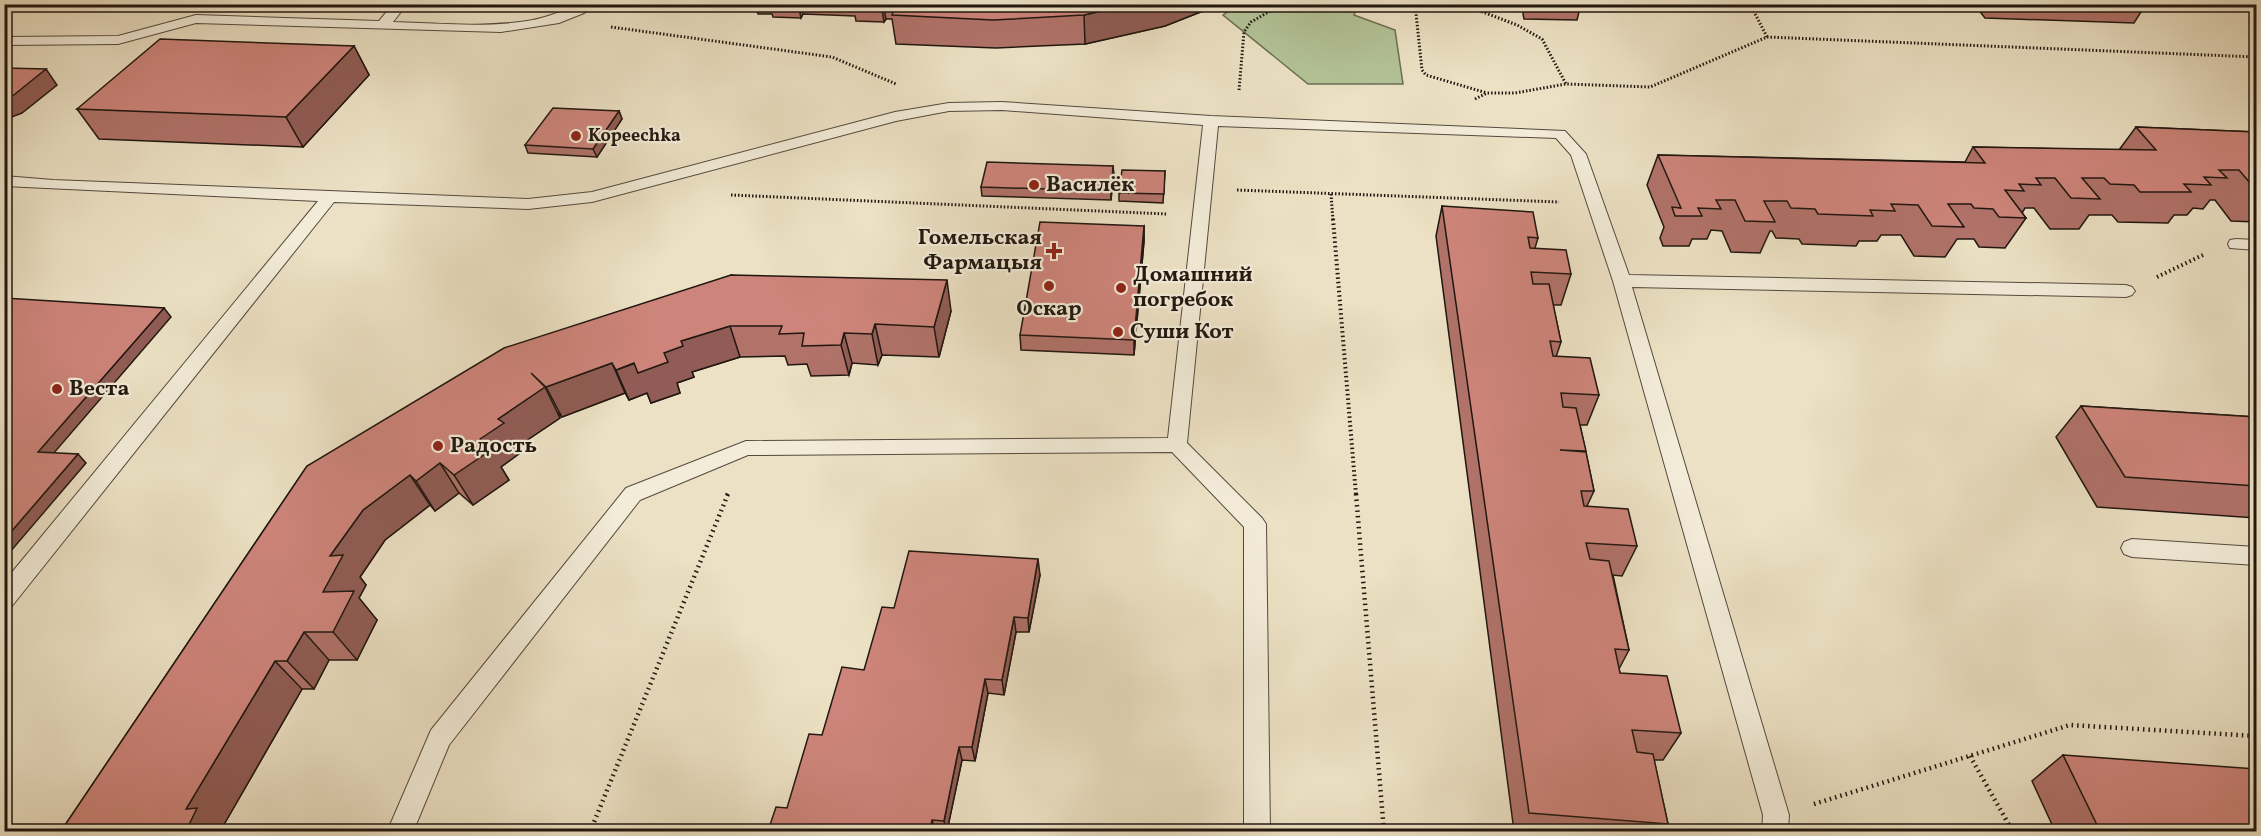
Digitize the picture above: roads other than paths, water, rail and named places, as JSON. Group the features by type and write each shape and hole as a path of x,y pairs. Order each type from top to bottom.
{"lane":[{"path":"196,19 211,4"},
{"path":"384,24 401,4"},
{"path":"4,42 118,40 196,19 488,29 547,22 577,12 591,4"},
{"path":"4,181 528,204 592,197 895,117 949,107 1002,106 1210,121 1560,134 1578,154 1622,280 1775,823"},
{"path":"1177,445 1210,121"},
{"path":"4,599 330,197"},
{"path":"2236,244 2256,245"},
{"path":"1622,280 2126,291"},
{"path":"400,831 440,738 633,494 746,448 1177,445 1255,524 1257,831"},
{"path":"2132,548 2256,556"}],"place":[{"name":"Kopeechka","path":"576,136"},
{"name":"Василёк","path":"1034,185"},
{"name":"Гомельская Фармацыя","path":"1054,251"},
{"name":"Оскар","path":"1049,286"},
{"name":"Домашний погребок","path":"1121,288"},
{"name":"Суши Кот","path":"1118,332"},
{"name":"Веста","path":"57,389"},
{"name":"Радость","path":"438,446"}]}
